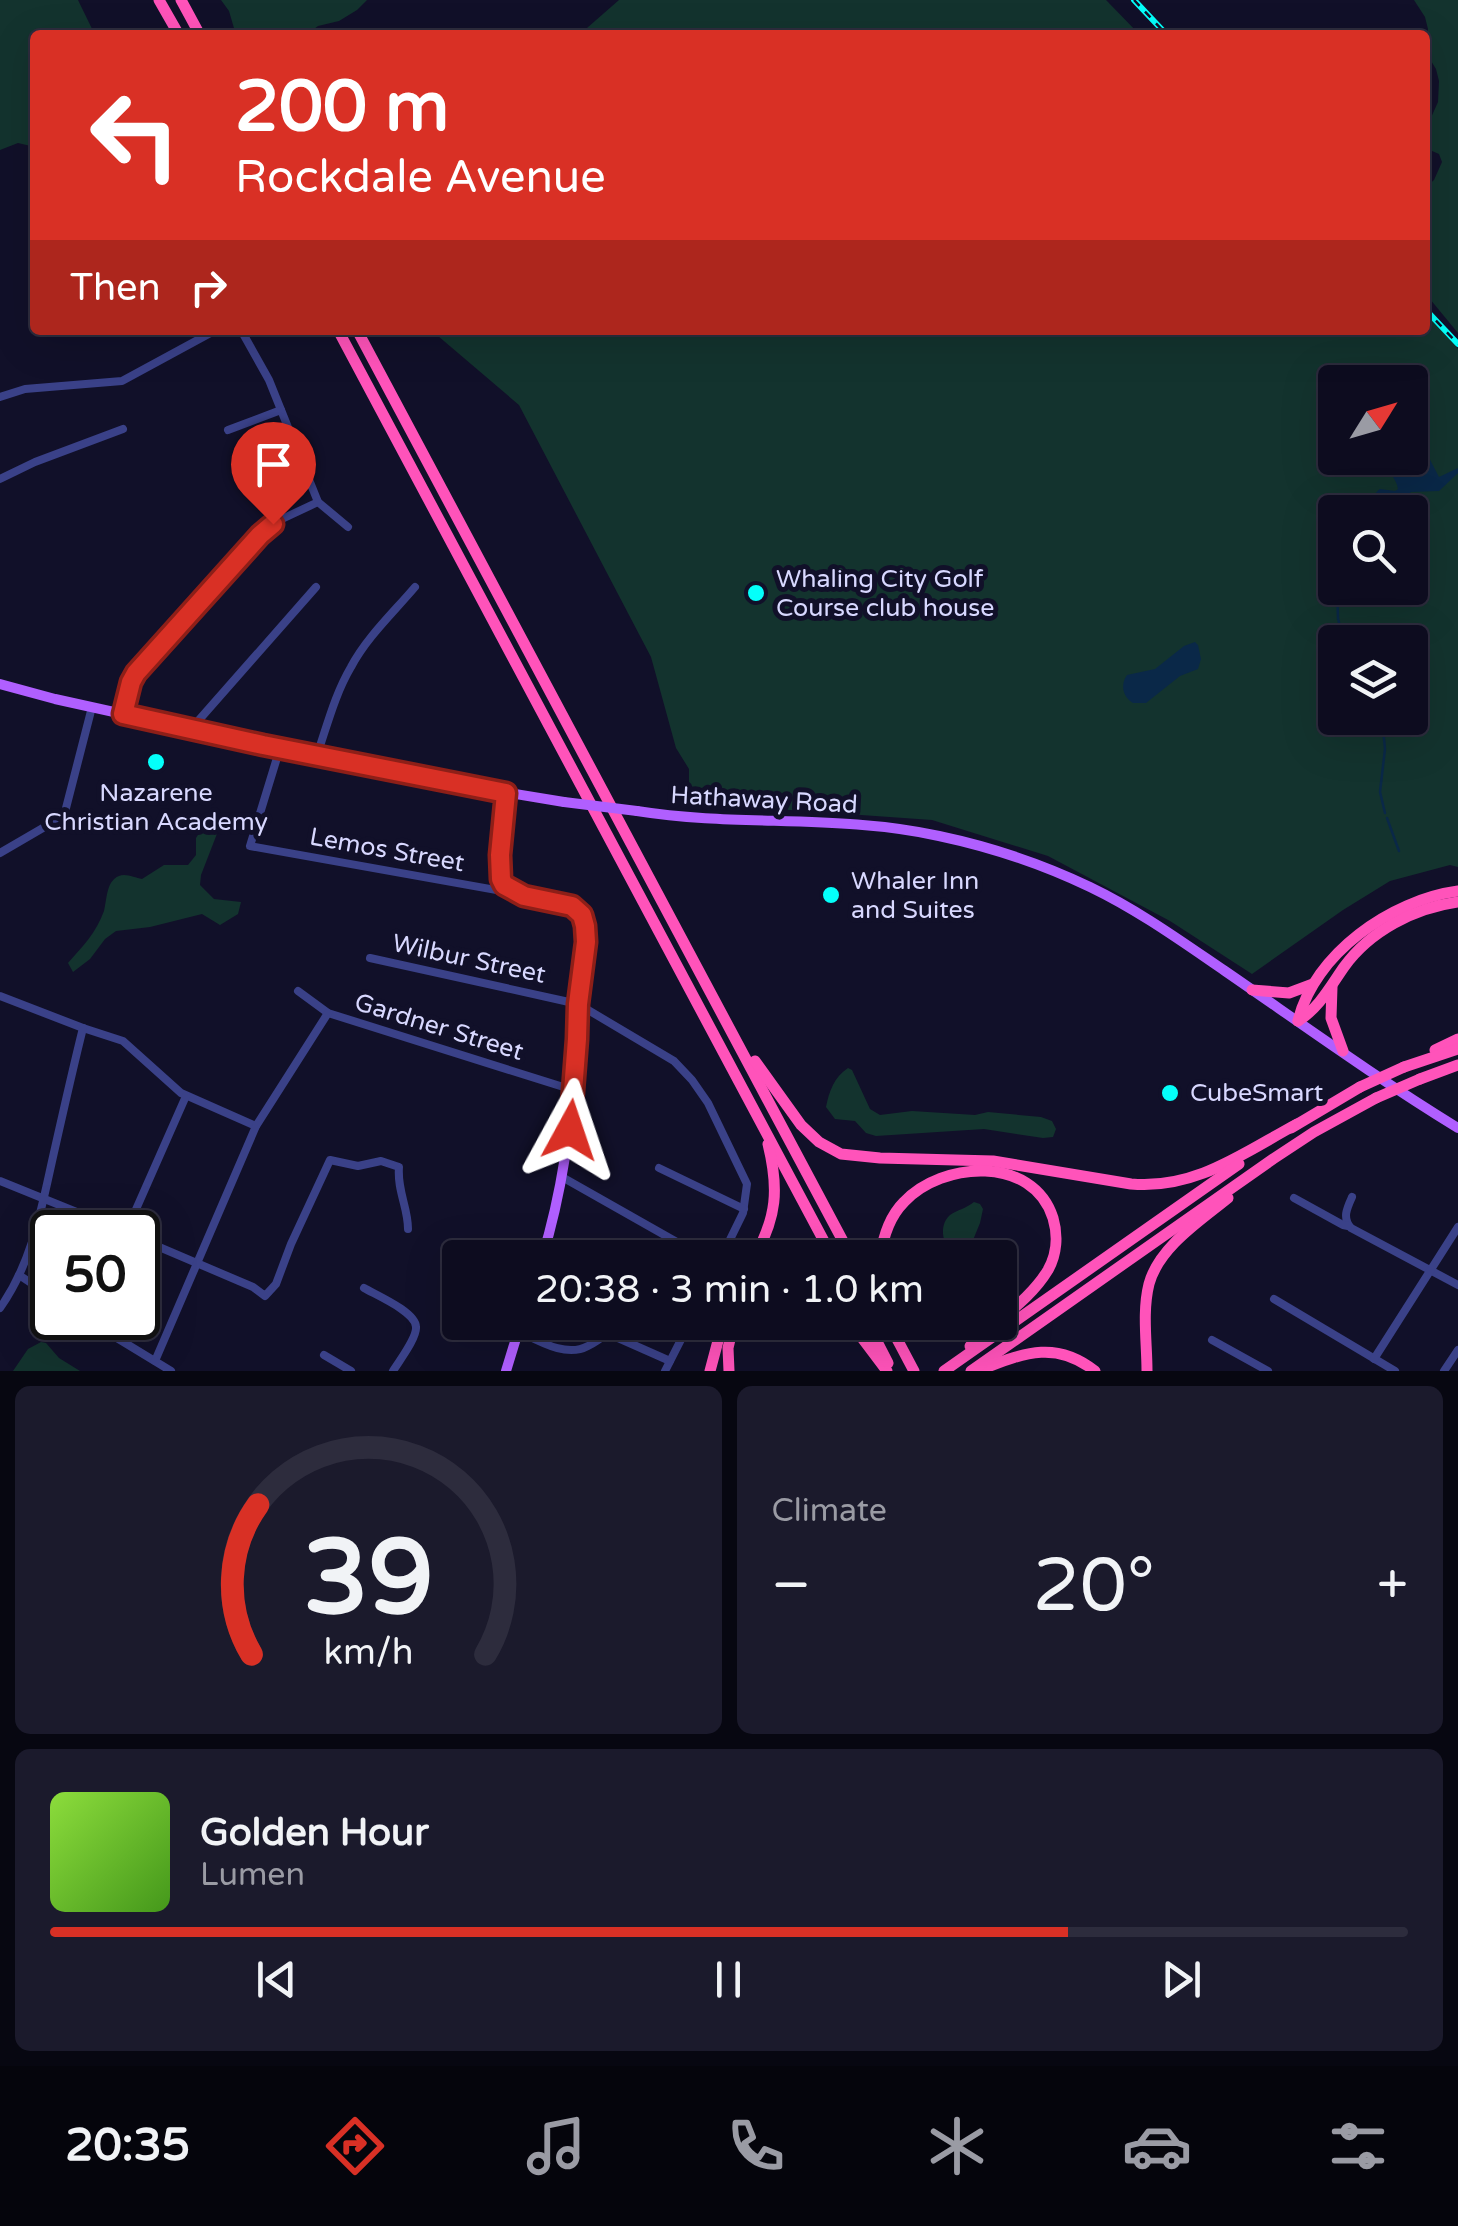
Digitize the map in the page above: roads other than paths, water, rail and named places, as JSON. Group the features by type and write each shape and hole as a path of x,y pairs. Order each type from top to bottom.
{"highway":[{"path":"159,0 175,30"},
{"path":"181,0 197,30"},
{"path":"341,335 823,1240"},
{"path":"361,335 843,1240"},
{"path":"1298,1022 1304,997 1312,984 1350,943 1382,918 1422,899 1458,891"},
{"path":"1298,1022 1316,1008 1356,952 1380,931 1413,914 1458,902"},
{"path":"1333,983 1331,1018 1343,1051"},
{"path":"1252,990 1289,992 1312,984"},
{"path":"728,1023 801,1125 834,1151 850,1156 992,1161 1154,1185 1215,1170 1360,1088 1458,1039"},
{"path":"1407,1066 1458,1049"},
{"path":"974,1371 1295,1144 1376,1098 1458,1065"},
{"path":"948,1368 1296,1124"},
{"path":"762,1126 772,1160 776,1201 763,1240"},
{"path":"1147,1371 1147,1296 1158,1264 1190,1230 1295,1144"},
{"path":"883,1240 892,1218 907,1198 950,1176 971,1171 1003,1173 1023,1180 1040,1194 1051,1212 1056,1232 1054,1253 1046,1273 1017,1305"},
{"path":"710,1371 718,1340"},
{"path":"728,1371 729,1340"},
{"path":"864,1340 889,1371"},
{"path":"875,1340 889,1371"},
{"path":"898,1340 914,1371"},
{"path":"948,1368 978,1340"},
{"path":"974,1371 1016,1356 1046,1351 1074,1357 1095,1371"}],"main road":[{"name":"Hathaway Road","path":"0,684 190,730 506,793 678,817 895,828 1006,854 1069,878 1166,930 1458,1128"},
{"path":"506,793 500,872 504,885 517,894 568,904 582,915 586,942 562,1176 547,1240"},
{"path":"506,1371 516,1340"}],"street":[{"path":"0,397 24,389 122,381 207,335"},
{"path":"244,335 268,380 318,502 348,528"},
{"path":"228,430 281,410"},
{"path":"0,479 123,429"},
{"path":"123,714 136,673 260,535 273,524 318,502"},
{"path":"190,730 316,587"},
{"path":"318,755 351,666 415,587"},
{"path":"0,853 65,812 92,708"},
{"name":"Lemos Street","path":"280,748 250,846 517,894"},
{"name":"Wilbur Street","path":"370,958 578,1004 674,1060 715,1116 744,1176 744,1209"},
{"name":"Gardner Street","path":"298,991 328,1013 573,1090"},
{"path":"0,996 126,1043 186,1096 256,1126"},
{"path":"155,1361 256,1126 328,1013"},
{"path":"0,1308 19,1274 45,1200 83,1028"},
{"path":"136,1210 186,1096"},
{"path":"160,1248 266,1296 276,1284 330,1160 358,1166 381,1161 399,1167 408,1230"},
{"path":"659,1168 744,1209 730,1240"},
{"path":"562,1176 674,1240"},
{"path":"0,1180 70,1210"},
{"path":"1349,1226 1345,1214 1352,1197"},
{"path":"1294,1198 1458,1285"},
{"path":"1374,1359 1458,1227"},
{"path":"19,1274 30,1282"},
{"path":"364,1288 408,1313 415,1322 416,1331 392,1371"},
{"path":"1274,1299 1395,1371"},
{"path":"120,1340 171,1371"},
{"path":"542,1340 575,1351 599,1340"},
{"path":"623,1340 670,1361"},
{"path":"665,1371 681,1340"},
{"path":"1212,1340 1268,1371"},
{"path":"1444,1371 1458,1350"},
{"path":"324,1356 351,1371"}],"water":[{"path":"1428,456 1439,477 1458,468 1458,473 1439,491 1375,495 1380,489 1398,489 1391,475 1428,475"},
{"path":"1195,642 1201,659 1198,669 1180,676 1146,703 1133,703 1127,698 1123,687 1127,675 1155,669"}],"waterway":[{"path":"1338,605 1339,625"},
{"path":"1384,735 1380,792 1385,813"},
{"path":"1387,818 1399,851"}],"railway":[{"path":"1134,0 1162,30"},
{"path":"1430,314 1458,344"}],"place":[{"name":"Whaling City Golf Course club house","path":"756,593"},
{"name":"Nazarene Christian Academy","path":"156,762"},
{"name":"Whaler Inn and Suites","path":"831,895"},
{"name":"CubeSmart","path":"1170,1093"}]}
